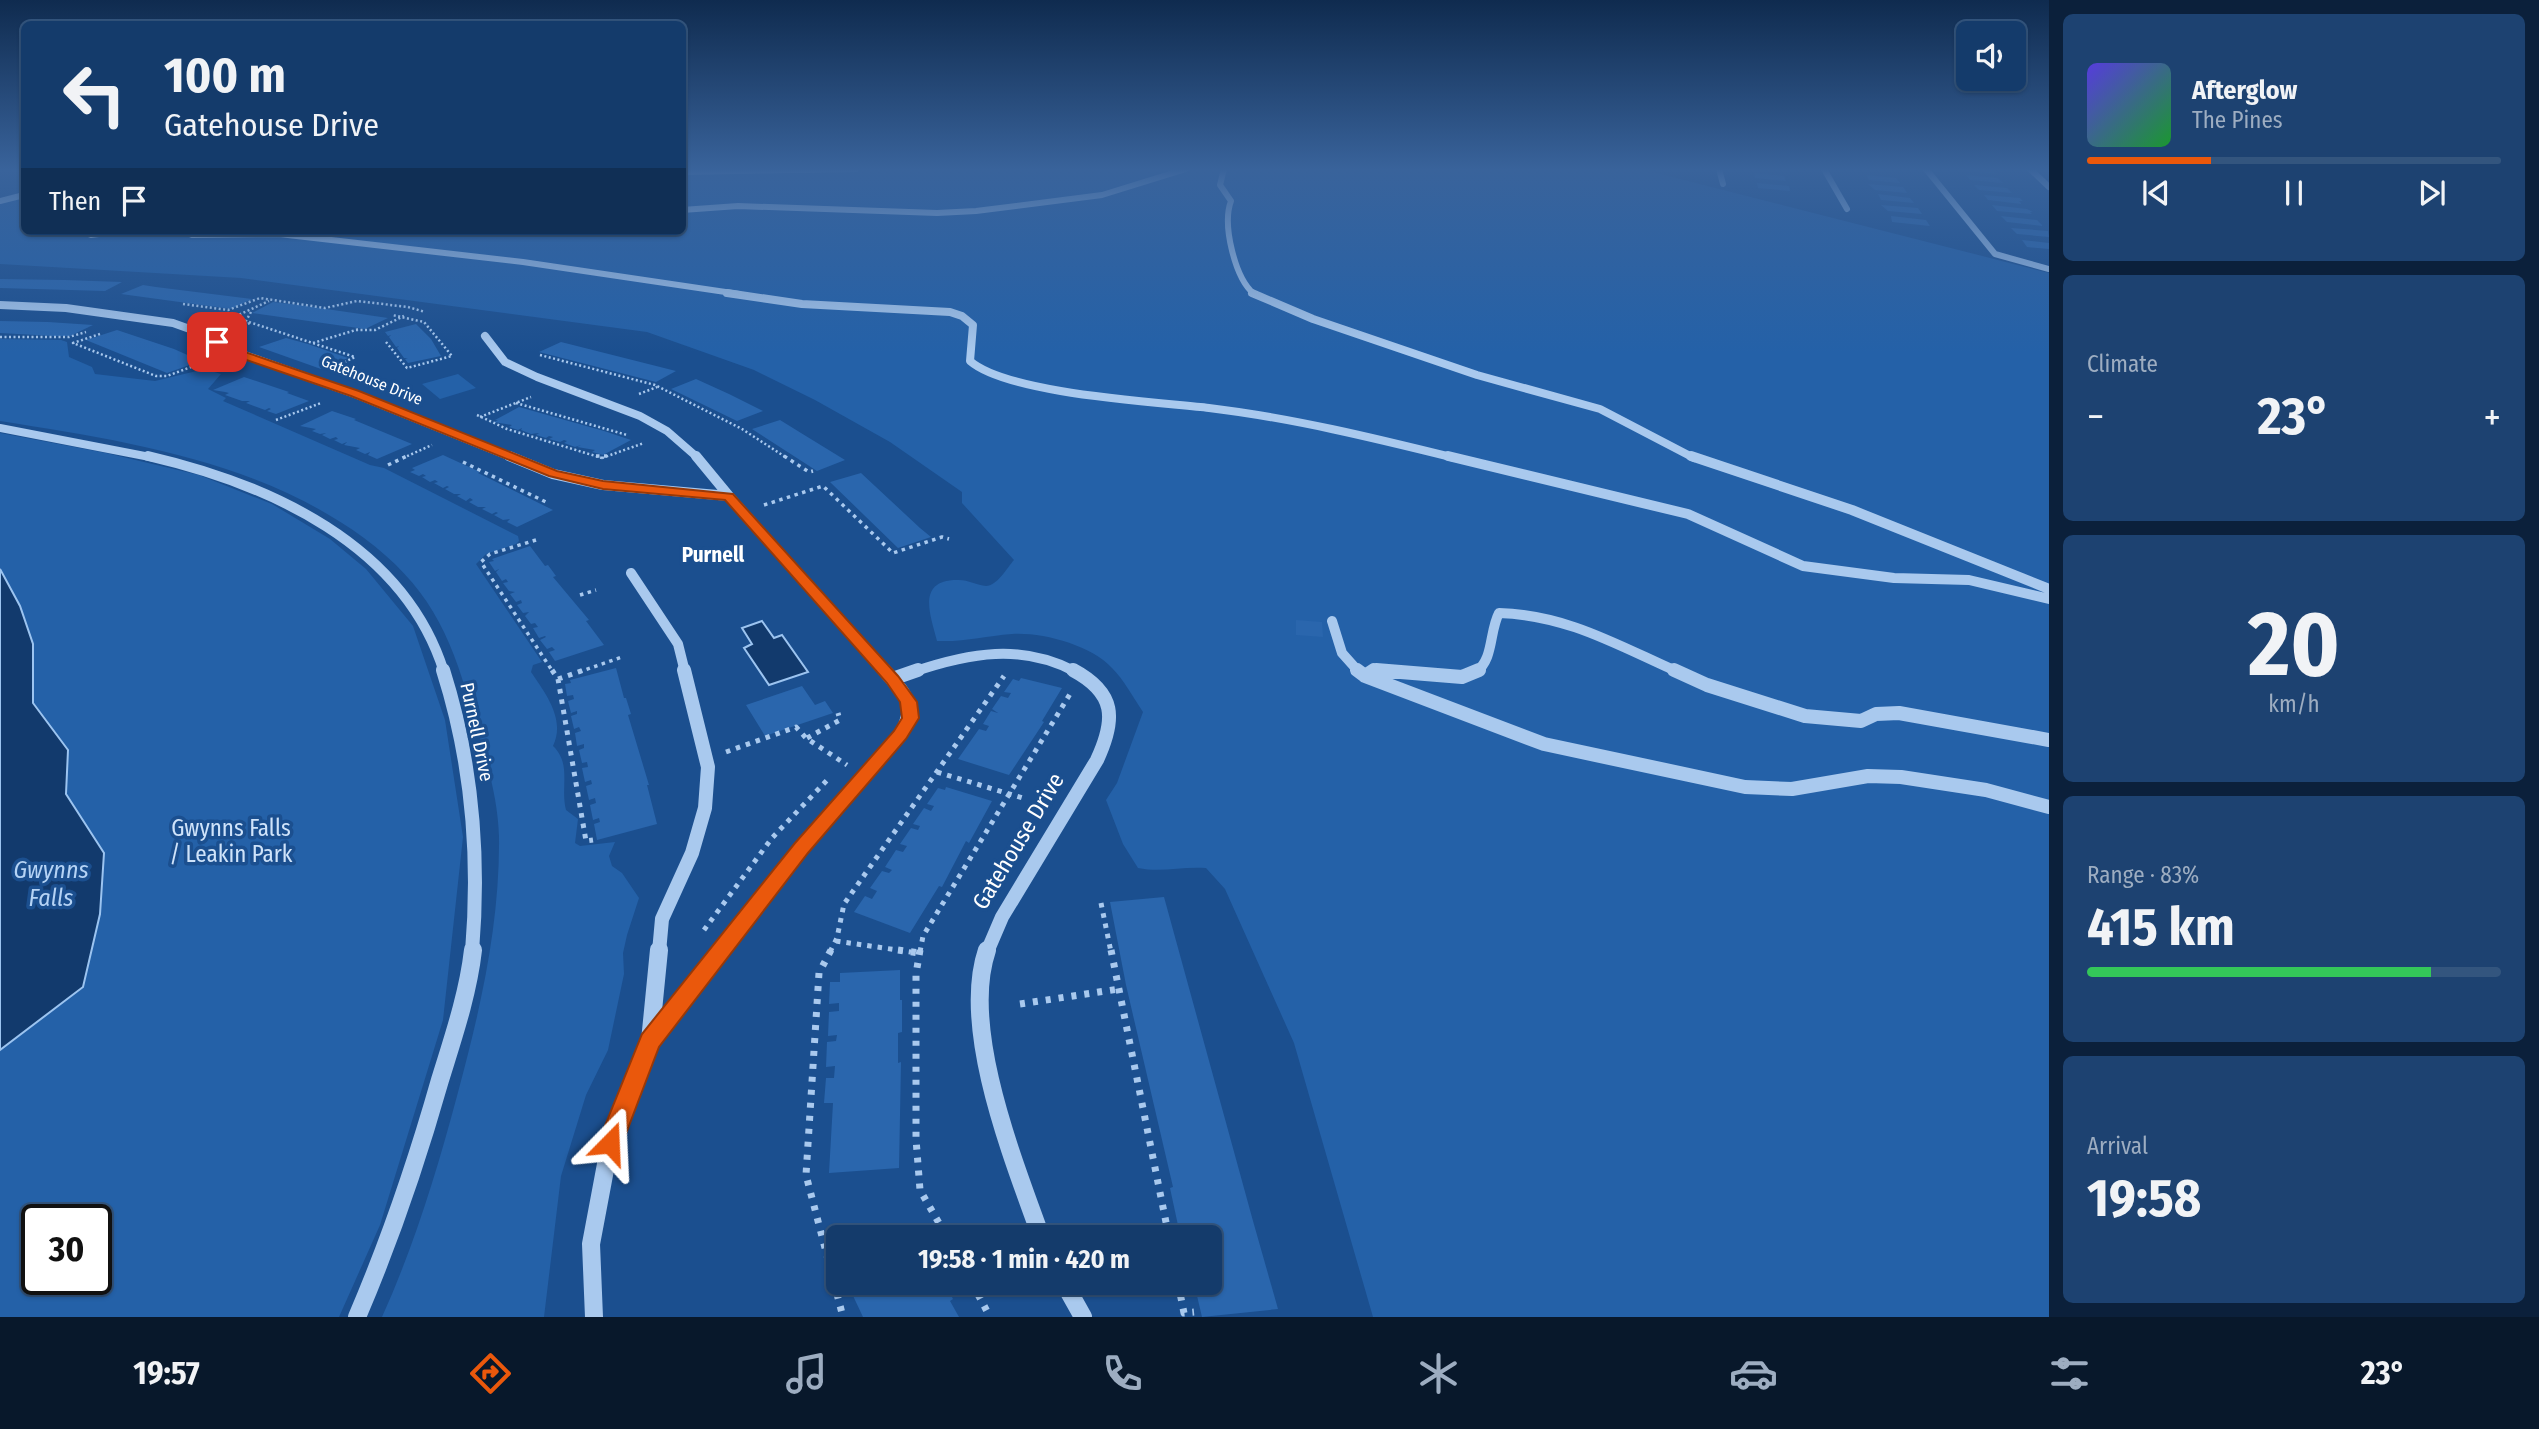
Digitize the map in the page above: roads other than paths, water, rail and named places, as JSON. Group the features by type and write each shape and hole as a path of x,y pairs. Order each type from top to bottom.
{"street":[{"path":"1226,230 1250,291 1256,296 1477,375 1600,409 1698,460 1852,510 2049,589"},
{"path":"1976,230 1995,254 2049,269"},
{"path":"288,235 468,255 802,304 950,312 969,319 974,324 976,333 970,361 979,369 1018,382 1138,403 1209,408 1335,429 1688,514 1803,566 1894,578 1969,580 2049,599"},
{"name":"Gatehouse Drive","path":"0,305 66,307 173,323 198,332 236,352 355,394 553,474 603,485 729,496"},
{"path":"485,336 505,362 657,425 696,455 729,496 892,679 908,702 911,718 900,735 802,848 650,1041"},
{"name":"Purnell Drive","path":"0,428 87,443 160,460 224,477 269,495 315,519 359,551 401,589 432,636 450,689 468,762 476,851 472,954 452,1040 419,1156 357,1317"},
{"path":"594,1317 591,1244 610,1143 650,1041 662,919 692,853 702,819 708,767 678,645 631,573"},
{"path":"1365,676 1374,670 1462,677 1475,675 1489,658 1493,622 1499,613 1511,612 1574,625 1707,685 1805,716 1861,721 1876,714 1899,713 2049,740"},
{"path":"1332,621 1343,658 1365,676 1544,744 1745,787 1791,789 1868,776 1901,777 1986,790 2049,807"},
{"name":"Gatehouse Drive","path":"892,679 959,657 990,652 1017,652 1077,672 1095,684 1107,700 1111,719 1108,738 995,929 982,968 979,1009 990,1072 1013,1160 1037,1225"},
{"path":"1071,1295 1083,1317"}],"water":[{"name":"Gwynns Falls","path":"0,569 20,606 33,644 33,703 68,750 66,794 104,853 100,914 83,987 0,1050"},
{"path":"762,621 774,638 782,635 808,672 769,685 744,648 752,644 742,628"}],"district":[{"name":"Purnell","path":"713,555"}],"park label":[{"name":"Gwynns Falls / Leakin Park","path":"231,841"}]}
